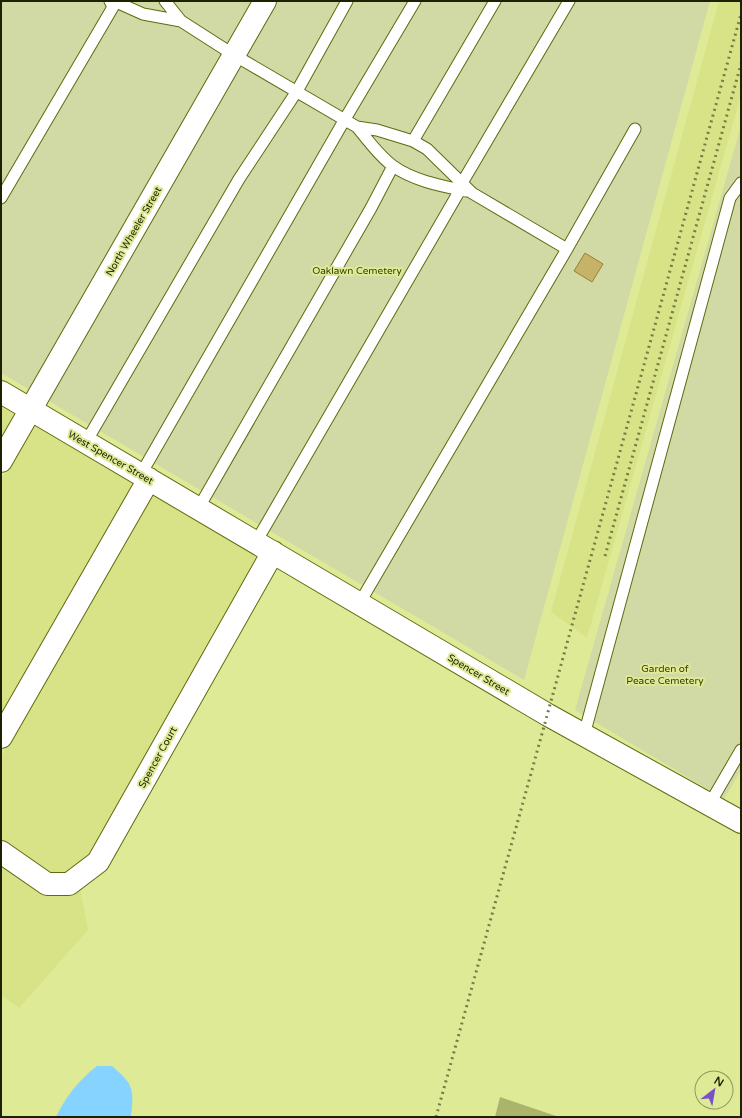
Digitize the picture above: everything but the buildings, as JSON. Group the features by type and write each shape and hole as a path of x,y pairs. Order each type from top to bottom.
{"street":[{"name":"North Wheeler Street","path":"1,461 265,1"},
{"name":"West Spencer Street","path":"1,392 220,522"},
{"path":"1,737 145,477"},
{"name":"Spencer Street","path":"220,522 584,735 741,822"},
{"name":"Spencer Court","path":"1,852 47,884 69,884 98,862 264,547"}],"lane":[{"path":"1,198 113,7 110,1"},
{"path":"114,1 144,14 181,21"},
{"path":"165,1 181,21 234,55 357,126 413,140 427,150 461,187"},
{"path":"86,442 239,179 297,91 347,1"},
{"path":"145,477 345,119 415,1"},
{"path":"413,140 495,1"},
{"path":"264,547 461,187 570,1"},
{"path":"357,126 371,144 393,166 418,179 461,187 472,192 567,249"},
{"path":"359,604 567,249 635,129"},
{"path":"198,509 371,208 393,166"},
{"path":"584,735 730,198 741,183"},
{"path":"709,805 741,750"}],"shaded area":[{"path":"719,1 741,1 741,95 587,638 551,612"},
{"path":"1,405 16,414 1,441"},
{"path":"34,424 135,484 1,718 1,480"},
{"path":"152,494 258,557 90,855 67,873 51,873 1,838 1,757"},
{"path":"1,865 41,893 68,895 80,888 88,930 19,1008 1,995"},
{"path":"500,1097 559,1117 495,1117"}],"green space":[{"name":"Oaklawn Cemetery","path":"1,1 710,1 524,680 1,373"},
{"name":"Garden of Peace Cemetery","path":"741,126 741,770 724,799 575,710"}],"water":[{"path":"97,1066 112,1066 125,1078 131,1088 132,1094 131,1117 56,1117 64,1102 74,1089 84,1077"}],"railway":[{"path":"436,1117 741,14"},
{"path":"605,556 741,64"}]}
